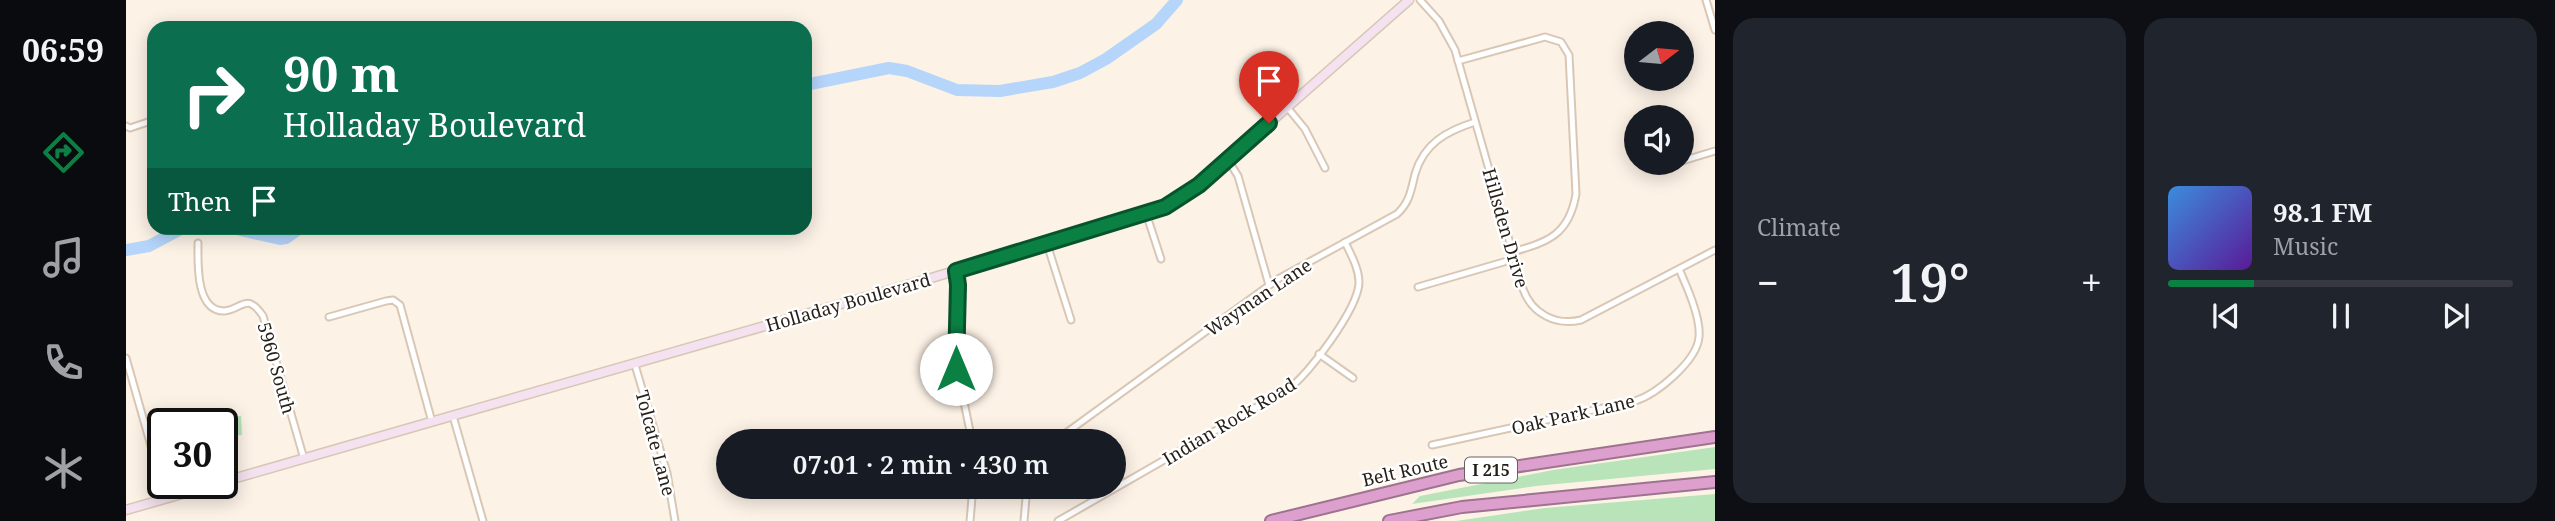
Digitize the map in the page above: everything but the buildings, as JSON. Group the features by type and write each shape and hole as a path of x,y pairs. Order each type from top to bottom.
{"highway":[{"name":"Belt Route","path":"1271,521 1459,475 1715,437"},
{"name":"I 215","path":"1389,521 1462,507 1715,482"}],"main road":[{"name":"Holladay Boulevard","path":"238,478 635,365 1146,213 1179,199 1228,160 1409,0"},
{"name":"Holladay Boulevard","path":"126,510 163,499"}],"street":[{"path":"1394,0 1397,11"},
{"name":"Hillsden Drive","path":"1420,0 1444,28 1458,61 1523,289 1531,304 1546,316 1576,321 1715,250"},
{"path":"1706,0 1715,30"},
{"path":"1418,287 1544,243 1555,236 1571,216 1574,205 1576,184 1569,55 1560,42 1545,37 1458,61"},
{"path":"1287,107 1305,129 1325,168"},
{"path":"128,127 147,122"},
{"name":"Wayman Lane","path":"1071,429 1269,285 1401,210 1410,195 1421,159 1430,146 1447,132 1475,122"},
{"path":"1694,157 1715,151"},
{"path":"1228,160 1238,176 1269,285"},
{"path":"1146,213 1161,258"},
{"name":"Indian Rock Road","path":"1058,521 1288,389 1301,378 1349,311 1358,290 1357,271 1345,242"},
{"name":"5960 South","path":"198,243 200,284 208,303 224,311 241,304 250,304 263,316 304,459"},
{"path":"1047,244 1071,320"},
{"name":"Oak Park Lane","path":"1432,445 1635,401 1658,390 1673,377 1699,341 1693,307 1679,269"},
{"path":"956,271 956,363 970,429"},
{"path":"329,317 386,301 393,300 400,305 432,422"},
{"path":"1319,354 1353,377"},
{"path":"126,358 147,432"},
{"name":"Tolcate Lane","path":"635,365 664,464 675,521"},
{"path":"453,416 483,521"},
{"path":"970,521 972,499"},
{"path":"1024,521 1026,499"}],"green space":[{"path":"238,416 241,416 242,435 238,435"},
{"path":"1715,447 1715,469 1536,486 1412,504 1420,496 1553,470"},
{"path":"1715,494 1715,521 1456,521 1545,508"}],"waterway":[{"path":"812,84 889,68 907,71 957,90 1000,91 1053,82 1080,73 1106,59 1156,24 1177,0"},
{"path":"126,250 149,246 170,235"},
{"path":"263,235 280,239 290,235"}],"route":[{"path":"956,369 956,271 1165,207 1199,185 1269,123"}]}
